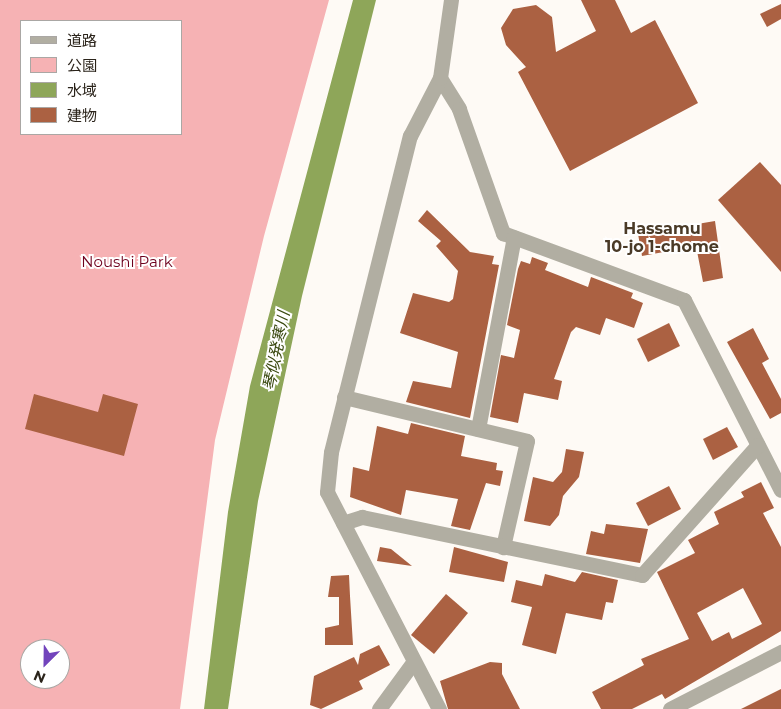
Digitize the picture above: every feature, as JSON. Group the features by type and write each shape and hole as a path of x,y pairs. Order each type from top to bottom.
{"street":[{"path":"439,709 327,492 344,397 410,136 440,78 451,0"},
{"path":"440,78 459,109 502,233 684,300 781,490"},
{"path":"478,429 514,237"},
{"path":"344,397 527,441 503,547"},
{"path":"343,523 362,517 642,575 758,446"},
{"path":"670,709 781,652"},
{"path":"379,709 414,661"}],"green space":[{"name":"Noushi Park","path":"0,0 329,0 264,236 215,440 180,709 0,709"}],"water":[{"name":"琴似発寒川","path":"353,0 376,0 302,296 258,501 228,709 204,709 228,512 250,386"}],"building":[{"path":"581,0 615,0 631,33 655,20 698,103 570,171 518,72 526,67 506,45 501,28 513,9 536,5 552,17 556,52 596,31"},
{"path":"781,4 781,19 767,27 760,14"},
{"path":"760,162 781,185 781,272 718,200"},
{"path":"427,210 470,252 494,256 492,264 499,265 470,418 406,402 413,381 451,388 458,352 400,333 413,293 449,302 453,299 458,271 436,246 441,241 418,221"},
{"path":"715,221 723,278 703,282 696,246 642,256 638,234"},
{"path":"532,257 548,263 545,270 588,287 591,277 633,293 631,298 643,303 634,328 606,318 600,335 576,327 571,332 554,379 562,381 558,400 524,393 518,423 490,417 501,355 514,358 520,330 507,325 518,269 521,261 530,264"},
{"path":"669,323 680,346 648,362 637,339"},
{"path":"753,328 769,359 762,363 781,399 781,413 770,419 727,342"},
{"path":"34,394 98,412 103,394 138,404 124,456 25,429"},
{"path":"411,423 465,436 461,456 497,463 496,470 503,471 500,486 486,483 470,530 451,526 458,499 406,490 401,515 350,497 353,467 369,471 377,426 408,434"},
{"path":"727,427 738,447 713,460 703,439"},
{"path":"566,449 584,452 579,477 563,496 559,515 550,526 524,521 533,477 553,482 562,472"},
{"path":"761,482 774,508 763,513 781,547 781,631 665,699 662,694 632,709 601,709 592,692 644,665 641,659 689,639 657,572 695,553 688,540 719,524 714,512 744,497 741,492","holes":["743,588 762,624 732,639 729,632 712,641 697,613"]},
{"path":"669,486 681,509 648,526 636,503"},
{"path":"606,524 648,529 640,563 586,554 591,531 604,534"},
{"path":"380,547 391,549 412,566 377,561"},
{"path":"454,547 508,562 504,582 449,572"},
{"path":"582,572 618,580 613,603 606,602 602,620 566,613 556,654 522,645 532,607 511,602 516,580 542,586 545,574 575,582"},
{"path":"349,575 353,645 325,645 325,628 339,625 339,597 328,597 331,576"},
{"path":"446,594 468,613 434,654 411,635"},
{"path":"379,645 390,665 359,681 363,689 321,709 310,705 314,676 354,657 358,665 360,654"},
{"path":"490,662 502,663 502,674 520,709 448,709 440,681"},
{"path":"781,689 781,709 741,709"}],"district":[{"name":"Hassamu 10-jo 1-chome","path":"662,238"}]}
